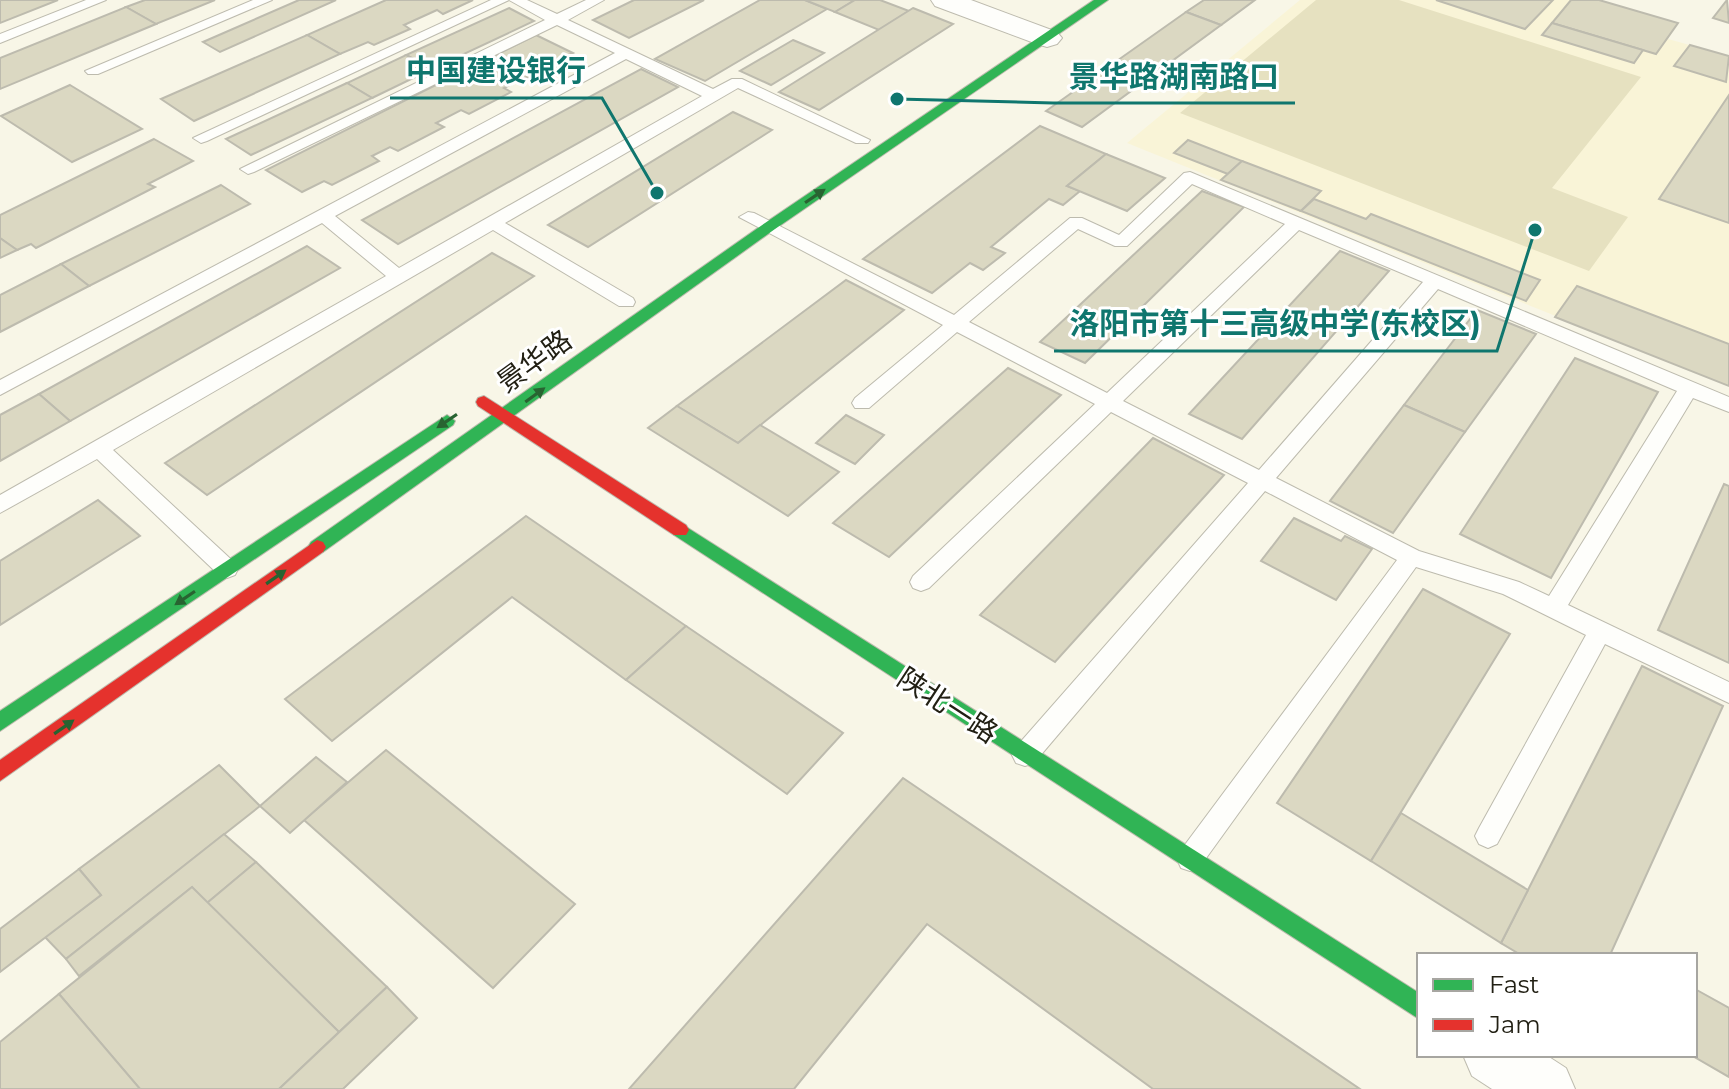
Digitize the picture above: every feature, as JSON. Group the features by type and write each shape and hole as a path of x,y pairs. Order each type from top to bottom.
{"main road":[{"name":"景华路","path":"999,46 1102,0"},
{"name":"景华路","path":"0,772 507,415 754,219 1039,27"},
{"name":"景华路","path":"0,722 486,395"},
{"name":"陕北一路","path":"486,395 507,415 1025,755 1417,1006"}],"street":[{"path":"945,0 1039,27"},
{"path":"1496,1057 1545,1089"}],"lane":[{"path":"0,39 99,0"},
{"path":"93,71 265,0"},
{"path":"201,138 502,0"},
{"path":"516,0 713,95"},
{"path":"248,169 597,0"},
{"path":"0,388 626,53"},
{"path":"0,505 737,82 862,140"},
{"path":"862,403 1076,222 1121,242 1190,177 1729,405"},
{"path":"324,216 397,276"},
{"path":"754,219 1411,557 1511,588 1729,693"},
{"path":"492,222 625,302"},
{"path":"921,582 1297,222"},
{"path":"1025,755 1435,280"},
{"path":"1554,608 1689,388"},
{"path":"99,449 227,569"},
{"path":"1190,859 1411,557"},
{"path":"1488,836 1600,631"}],"shaded area":[{"path":"1300,0 1599,0 1678,23 1668,39 1729,56 1729,386 1127,143"},
{"path":"1316,0 1399,0 1641,77 1552,188 1628,217 1589,271 1180,113"}],"building":[{"path":"0,0 58,0 0,23"},
{"path":"145,0 215,0 156,24 126,7"},
{"path":"299,0 336,0 220,52 203,42"},
{"path":"386,0 473,0 443,14 437,10 404,25 410,29 374,45 368,42 340,54 307,35"},
{"path":"634,0 704,0 629,38 593,20"},
{"path":"760,0 805,0 827,9 705,81 655,59"},
{"path":"805,0 855,0 835,12"},
{"path":"855,0 880,0 909,11 879,30 835,12"},
{"path":"1204,0 1255,0 1221,25 1186,12"},
{"path":"1436,0 1553,0 1525,29"},
{"path":"1571,0 1599,0 1678,23 1656,54 1552,23"},
{"path":"1727,0 1729,23 1713,18"},
{"path":"126,7 156,24 0,89 0,58"},
{"path":"509,8 534,21 432,69 406,55"},
{"path":"913,8 953,24 819,110 779,92"},
{"path":"1186,12 1221,25 1082,127 1046,111"},
{"path":"1552,23 1643,50 1634,63 1542,35"},
{"path":"307,35 340,54 194,121 161,99"},
{"path":"536,35 573,53 562,58 569,62 534,80 526,77 504,88 511,92 469,114 461,110 436,123 444,127 398,151 390,147 372,156 379,161 332,185 324,181 302,192 266,170"},
{"path":"793,40 824,53 771,85 740,71"},
{"path":"1690,45 1729,56 1726,82 1674,66"},
{"path":"406,55 432,69 372,98 347,83"},
{"path":"641,69 678,87 398,244 362,220"},
{"path":"347,83 372,98 251,155 226,139"},
{"path":"70,85 142,129 72,162 1,116"},
{"path":"1729,95 1729,223 1659,199"},
{"path":"733,112 772,130 588,247 548,225"},
{"path":"1040,126 1106,154 1067,186 1080,191 1063,205 1049,199 991,247 1005,253 983,270 970,263 932,293 863,259"},
{"path":"154,139 193,161 148,184 155,187 36,248 31,244 17,250 0,238 0,215"},
{"path":"1188,140 1242,161 1228,174 1174,153"},
{"path":"1106,154 1165,178 1127,211 1067,186"},
{"path":"1242,161 1321,191 1301,211 1221,180"},
{"path":"221,185 250,204 89,286 61,264"},
{"path":"1202,191 1244,207 1085,363 1040,342"},
{"path":"1314,199 1366,219 1371,214 1540,280 1526,301 1301,211"},
{"path":"0,238 17,250 0,258"},
{"path":"307,246 340,268 70,421 39,394"},
{"path":"1340,251 1389,271 1242,439 1189,414"},
{"path":"492,253 534,276 207,495 165,463"},
{"path":"61,264 89,286 0,332 0,295"},
{"path":"846,280 904,310 738,443 677,406"},
{"path":"1577,286 1729,344 1729,386 1555,317"},
{"path":"1477,310 1536,334 1465,432 1404,405"},
{"path":"1575,358 1658,392 1551,578 1460,534"},
{"path":"1008,368 1061,395 889,557 833,523"},
{"path":"39,394 70,421 0,461 0,415"},
{"path":"1404,405 1465,432 1393,533 1330,501"},
{"path":"677,406 738,443 760,425 839,472 788,516 648,428"},
{"path":"846,415 884,435 855,464 816,443"},
{"path":"1153,438 1224,475 1055,662 980,615"},
{"path":"1724,484 1729,486 1729,663 1658,630"},
{"path":"98,500 140,536 0,625 0,561"},
{"path":"526,516 686,626 626,680 512,597 332,741 285,699"},
{"path":"1294,518 1341,541 1345,536 1372,549 1336,600 1261,561"},
{"path":"1423,589 1510,634 1371,861 1277,803"},
{"path":"686,626 843,733 787,794 626,680"},
{"path":"1642,666 1723,706 1611,953 1518,953 1501,943"},
{"path":"386,750 575,904 493,988 304,820"},
{"path":"316,757 347,782 290,833 260,806"},
{"path":"219,765 260,806 66,959 45,937 101,895 79,869"},
{"path":"903,778 1360,1089 1153,1089 927,924 794,1089 629,1089"},
{"path":"1401,813 1528,890 1501,943 1371,861"},
{"path":"224,834 256,862 207,903 192,887 79,976 66,959"},
{"path":"256,862 387,987 339,1032 207,903"},
{"path":"79,869 101,895 0,972 0,929"},
{"path":"192,887 339,1032 279,1089 140,1089 59,994"},
{"path":"387,987 417,1018 343,1089 279,1089"},
{"path":"1697,990 1729,1008 1729,1077 1694,1057 1697,1057"},
{"path":"59,994 140,1089 0,1089 0,1042"}],"traffic: fast":[{"path":"317,547 770,226 1102,0"},
{"path":"0,722 447,421"},
{"path":"680,530 1417,1006"}],"traffic: jam":[{"path":"484,402 680,530"},
{"path":"0,772 317,547"}],"place":[{"name":"景华路湖南路口","path":"897,99"},
{"name":"中国建设银行","path":"657,193"},
{"name":"洛阳市第十三高级中学(东校区)","path":"1535,230"}]}
